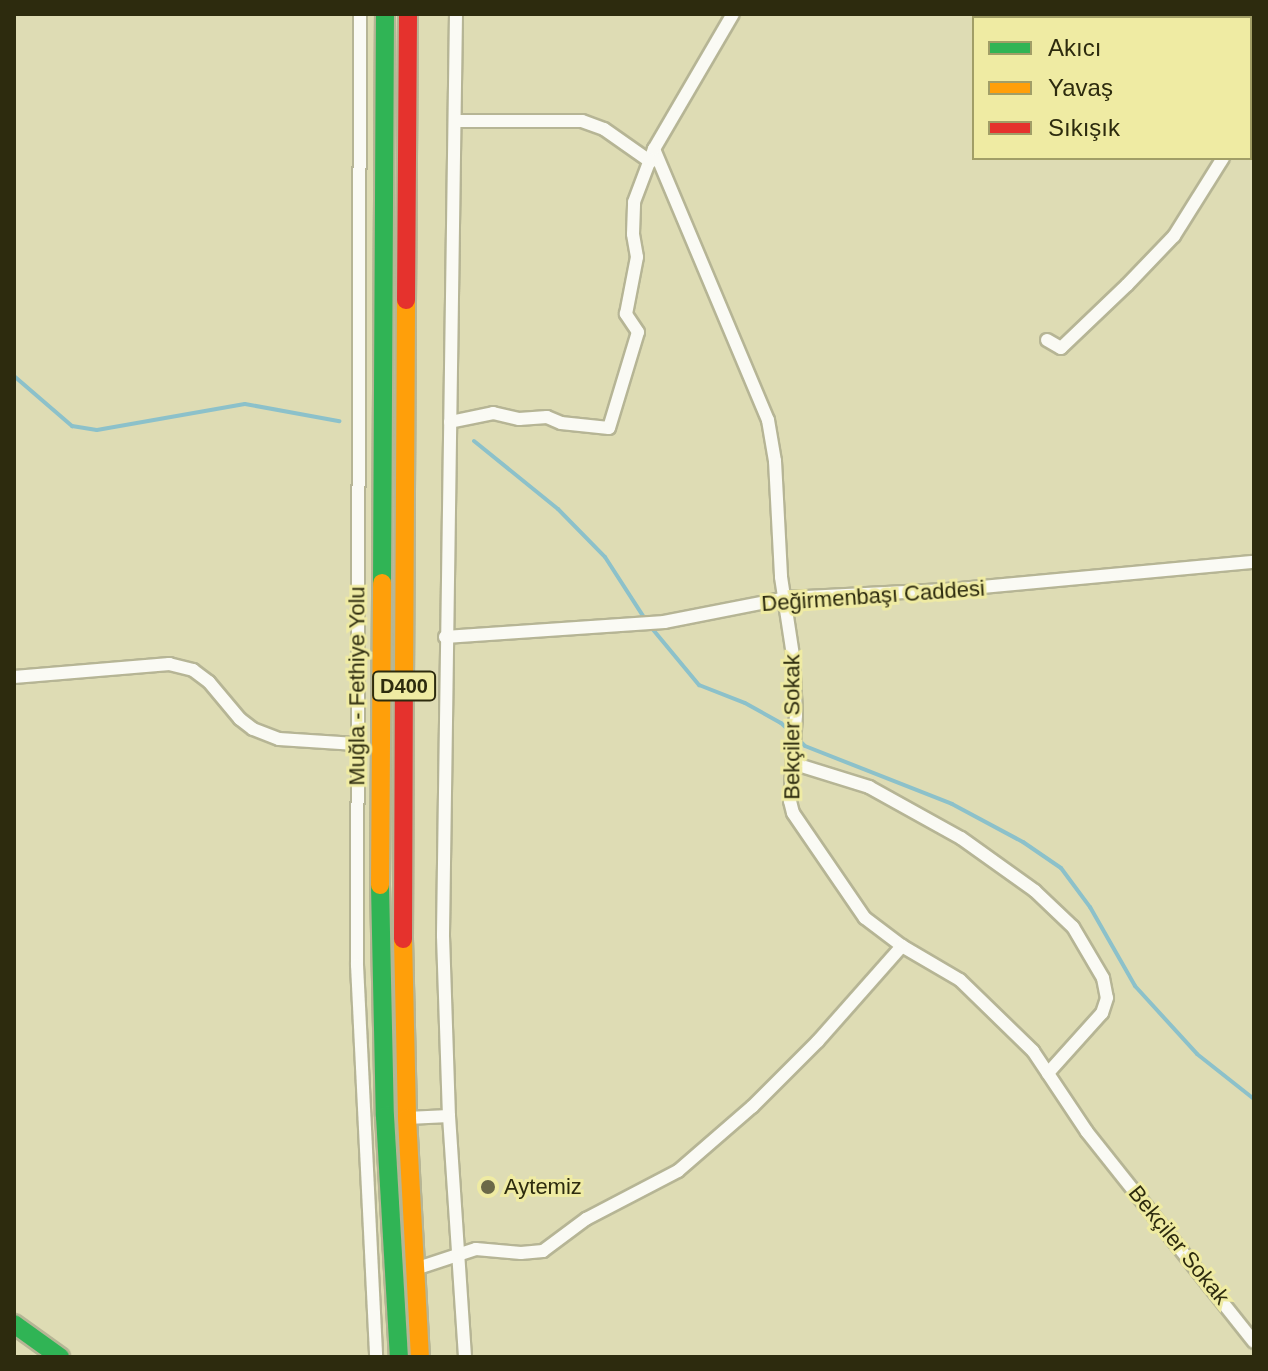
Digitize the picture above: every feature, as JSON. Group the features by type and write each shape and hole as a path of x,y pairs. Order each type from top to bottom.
{"main road":[{"name":"Muğla - Fethiye Yolu","path":"385,14 381,980 399,1357"},
{"name":"D400","path":"408,14 403,730 407,1118 420,1357"},
{"path":"14,1324 60,1357"}],"street":[{"path":"360,14 357,971 376,1357"},
{"path":"456,14 457,121 445,637 443,936 449,1116 465,1357"},
{"path":"450,422 493,413 519,419 547,417 561,423 609,428 638,332 626,314 637,257 633,234 634,202 652,156 733,14"},
{"path":"457,121 582,121 604,129 652,156"},
{"name":"Bekçiler Sokak","path":"652,156 768,420 775,461 781,577 786,598 796,715 792,763 793,813 865,918 902,946 960,980 1033,1051 1087,1132 1254,1342"},
{"path":"1047,340 1061,348 1127,285 1174,236 1222,160"},
{"path":"358,499 382,499"},
{"name":"Değirmenbaşı Caddesi","path":"445,637 664,622 786,598 961,589 1254,562"},
{"path":"14,677 169,664 193,670 209,682 240,719 253,729 279,739 356,744"},
{"path":"792,763 869,787 961,838 1035,891 1073,927 1103,978 1107,998 1102,1013 1048,1073"},
{"path":"357,873 380,861"},
{"path":"415,1269 476,1249 521,1253 543,1251 586,1219 678,1171 752,1107 818,1041 902,946"},
{"path":"357,971 381,980"},
{"path":"407,1118 449,1116"}],"waterway":[{"path":"14,376 72,426 97,430 245,404 339,421"},
{"path":"474,441 558,509 605,557 645,619"},
{"path":"650,626 699,685 745,703 781,723 793,734"},
{"path":"799,740 805,746 952,804 1023,842 1061,868 1090,907 1135,986 1197,1054 1254,1099"}],"traffic: fast":[{"path":"382,583 385,14"},
{"path":"380,885 385,1116 399,1357"},
{"path":"14,1324 60,1357"}],"traffic: slow":[{"path":"404,682 406,300"},
{"path":"380,885 382,583"},
{"path":"403,939 407,1118 420,1357"}],"traffic: jam":[{"path":"406,300 408,14"},
{"path":"403,939 404,682"}],"place":[{"name":"Aytemiz","path":"488,1187"}]}
